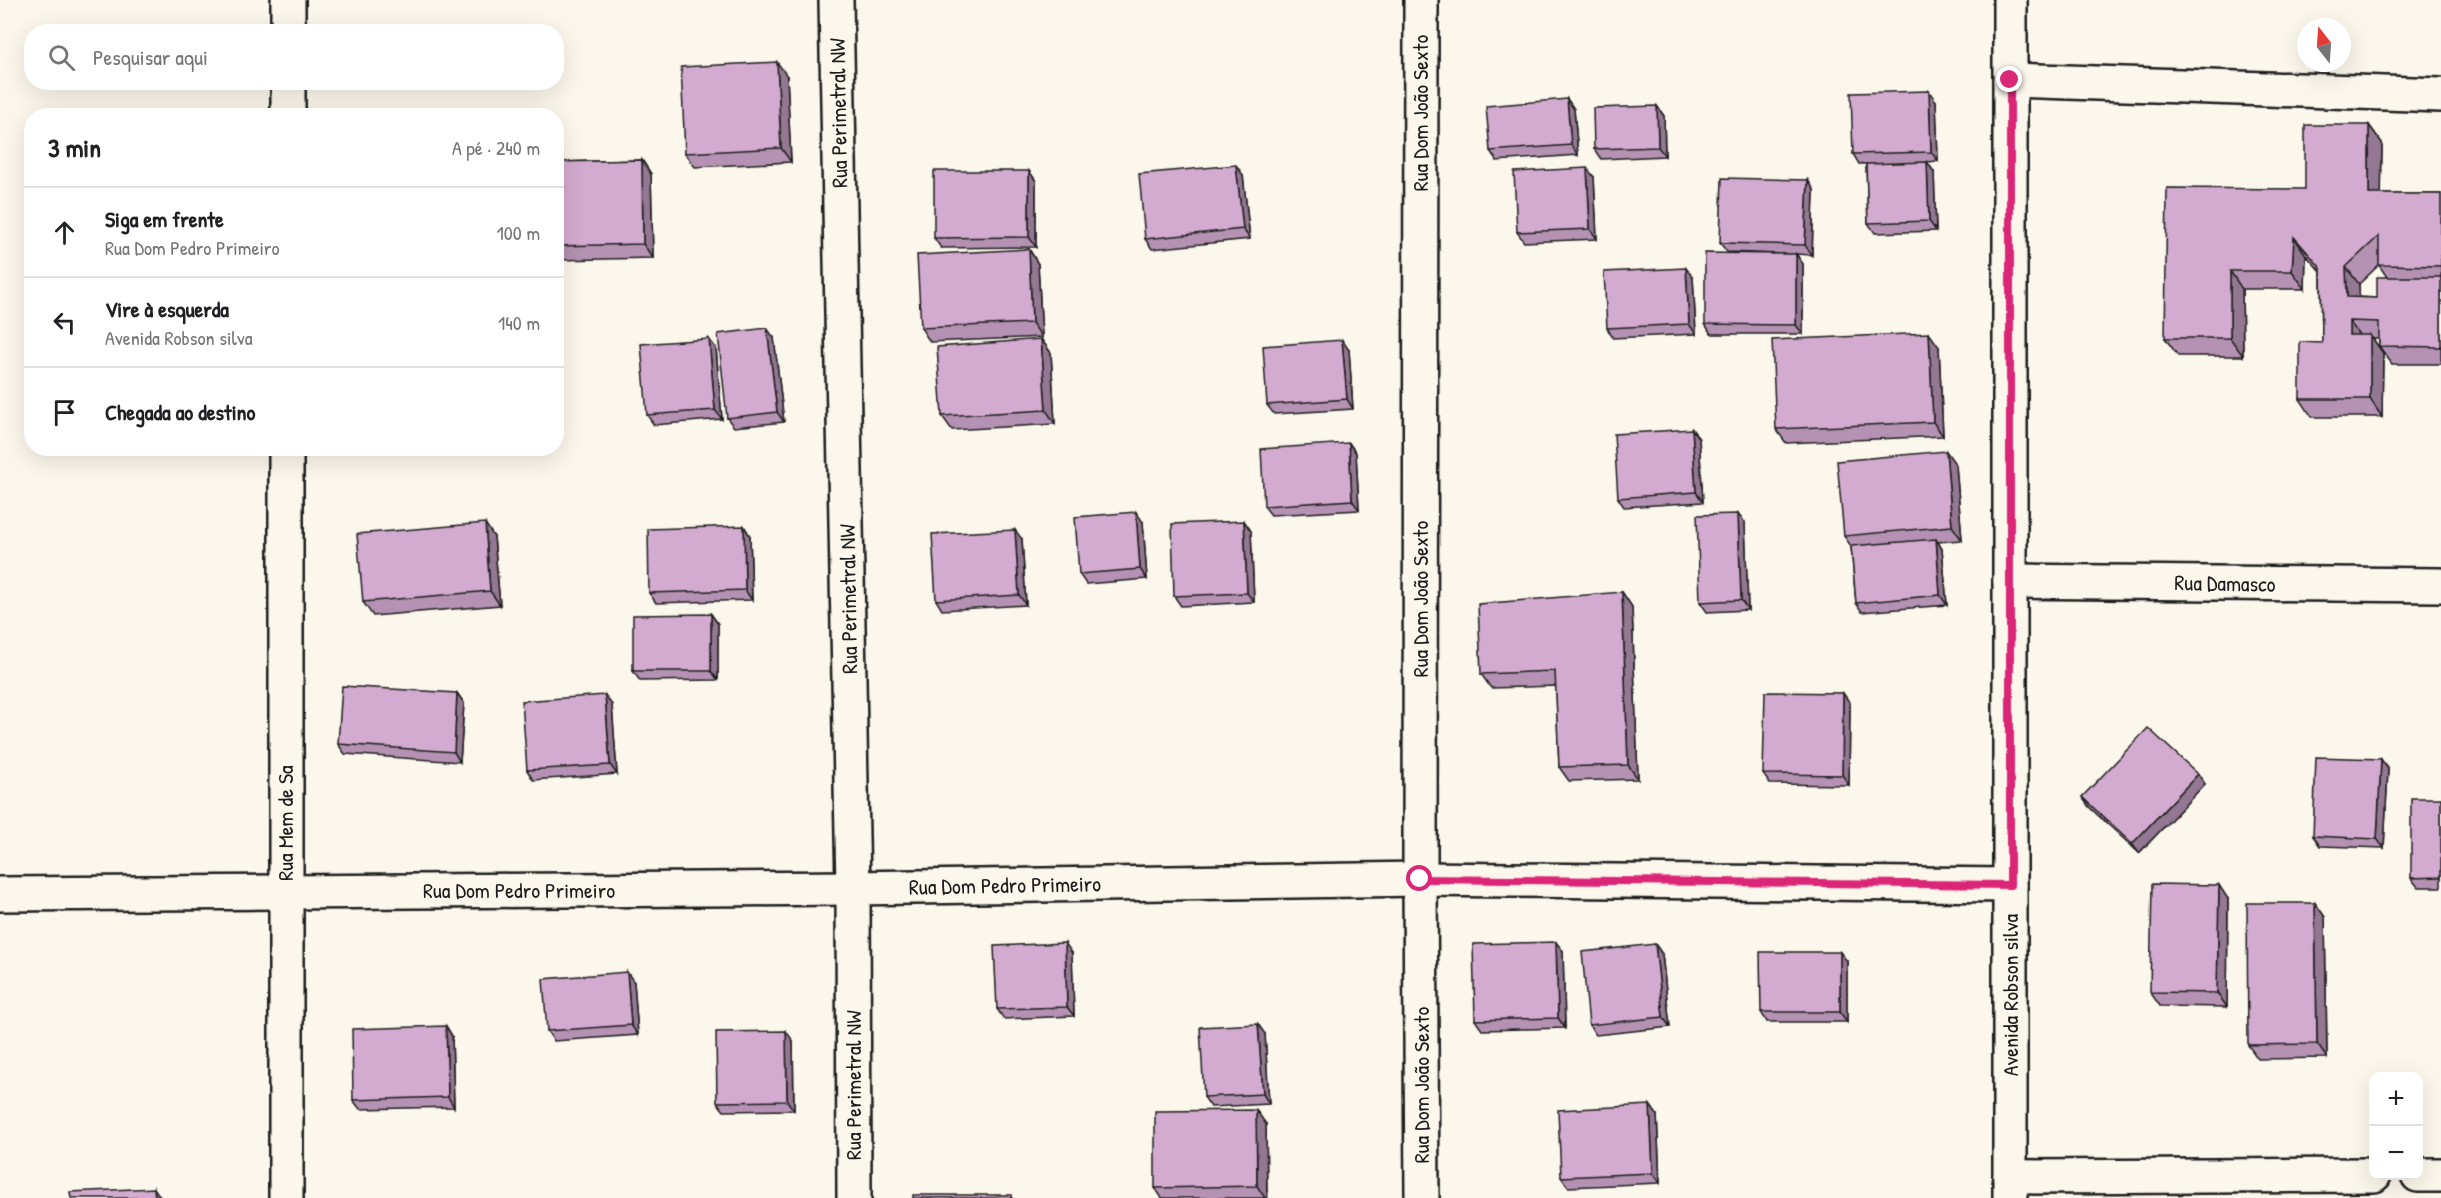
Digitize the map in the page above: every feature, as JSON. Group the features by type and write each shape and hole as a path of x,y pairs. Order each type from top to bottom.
{"street":[{"path":"288,0 288,24"},
{"name":"Rua Perimetral NW","path":"836,0 853,888 854,1198"},
{"name":"Rua Dom João Sexto","path":"1420,0 1422,1198"},
{"name":"Avenida Robson silva","path":"2010,0 2010,1188"},
{"path":"2010,80 2441,95"},
{"path":"288,90 288,108"},
{"name":"Rua Mem de Sa","path":"286,456 286,1198"},
{"name":"Rua Damasco","path":"2010,581 2441,585"},
{"name":"Rua Dom Pedro Primeiro","path":"0,894 853,888 1420,879 2010,885"},
{"path":"2010,1188 2369,1175"},
{"path":"2423,1175 2441,1175"}],"building":[{"path":"777,62 781,148 685,153 681,67"},
{"path":"1929,91 1931,152 1853,154 1851,93"},
{"path":"1567,99 1571,145 1490,151 1486,106"},
{"path":"1657,106 1658,147 1594,149 1593,108"},
{"path":"2305,125 2369,125 2369,194 2441,194 2441,266 2379,265 2379,236 2346,267 2347,297 2377,298 2377,277 2441,277 2441,347 2379,346 2379,322 2349,321 2349,335 2370,335 2370,399 2300,399 2300,342 2322,343 2321,268 2294,237 2292,271 2230,271 2230,338 2165,338 2167,188 2305,189"},
{"path":"642,160 643,244 564,246 564,162"},
{"path":"1927,162 1929,221 1868,223 1866,164"},
{"path":"1236,165 1243,229 1145,239 1139,174"},
{"path":"1587,168 1590,229 1517,232 1514,172"},
{"path":"934,171 1029,171 1029,237 934,238"},
{"path":"1722,178 1808,180 1805,245 1720,243"},
{"path":"1029,249 1032,323 921,328 917,255"},
{"path":"1705,253 1796,254 1796,325 1705,324"},
{"path":"1686,268 1689,324 1607,328 1604,272"},
{"path":"767,328 777,412 727,418 718,334"},
{"path":"1929,333 1933,422 1776,429 1772,340"},
{"path":"709,339 715,410 647,415 641,344"},
{"path":"1041,339 1046,410 942,416 937,347"},
{"path":"1342,340 1347,399 1267,405 1263,346"},
{"path":"1692,429 1696,492 1618,498 1614,434"},
{"path":"1349,443 1352,500 1264,506 1261,449"},
{"path":"1946,451 1952,526 1844,536 1837,461"},
{"path":"1136,512 1140,569 1079,574 1075,517"},
{"path":"1738,514 1741,600 1700,602 1697,515"},
{"path":"1244,521 1247,593 1174,596 1172,524"},
{"path":"485,523 490,591 363,602 357,534"},
{"path":"744,526 745,590 649,593 648,529"},
{"path":"1015,530 1019,595 936,600 932,534"},
{"path":"1936,539 1940,595 1856,603 1851,546"},
{"path":"1622,592 1628,765 1559,767 1555,671 1481,674 1478,604"},
{"path":"711,614 711,671 633,671 633,615"},
{"path":"342,686 457,693 454,752 338,744"},
{"path":"1765,692 1843,693 1842,775 1763,774"},
{"path":"605,695 610,765 527,770 522,701"},
{"path":"2148,728 2198,774 2132,844 2082,797"},
{"path":"2316,757 2381,759 2377,839 2313,836"},
{"path":"2411,798 2441,798 2441,877 2411,878"},
{"path":"2152,884 2219,885 2217,993 2150,992"},
{"path":"2247,903 2315,903 2317,1044 2248,1045"},
{"path":"1556,942 1558,1018 1475,1020 1473,944"},
{"path":"1065,943 1067,1007 997,1009 994,946"},
{"path":"1655,944 1663,1017 1589,1025 1582,952"},
{"path":"1760,952 1840,952 1840,1012 1761,1012"},
{"path":"627,972 631,1025 547,1031 543,979"},
{"path":"1258,1024 1263,1094 1204,1097 1200,1027"},
{"path":"446,1026 448,1097 353,1100 352,1029"},
{"path":"786,1031 787,1101 717,1102 716,1032"},
{"path":"1650,1105 1653,1173 1561,1177 1558,1110"},
{"path":"1256,1110 1257,1186 1155,1188 1155,1111"},
{"path":"154,1188 155,1198 71,1198 70,1192"},
{"path":"913,1195 1012,1195 1012,1198 913,1198"}],"route":[{"path":"1420,879 2010,885 2010,80"}]}
